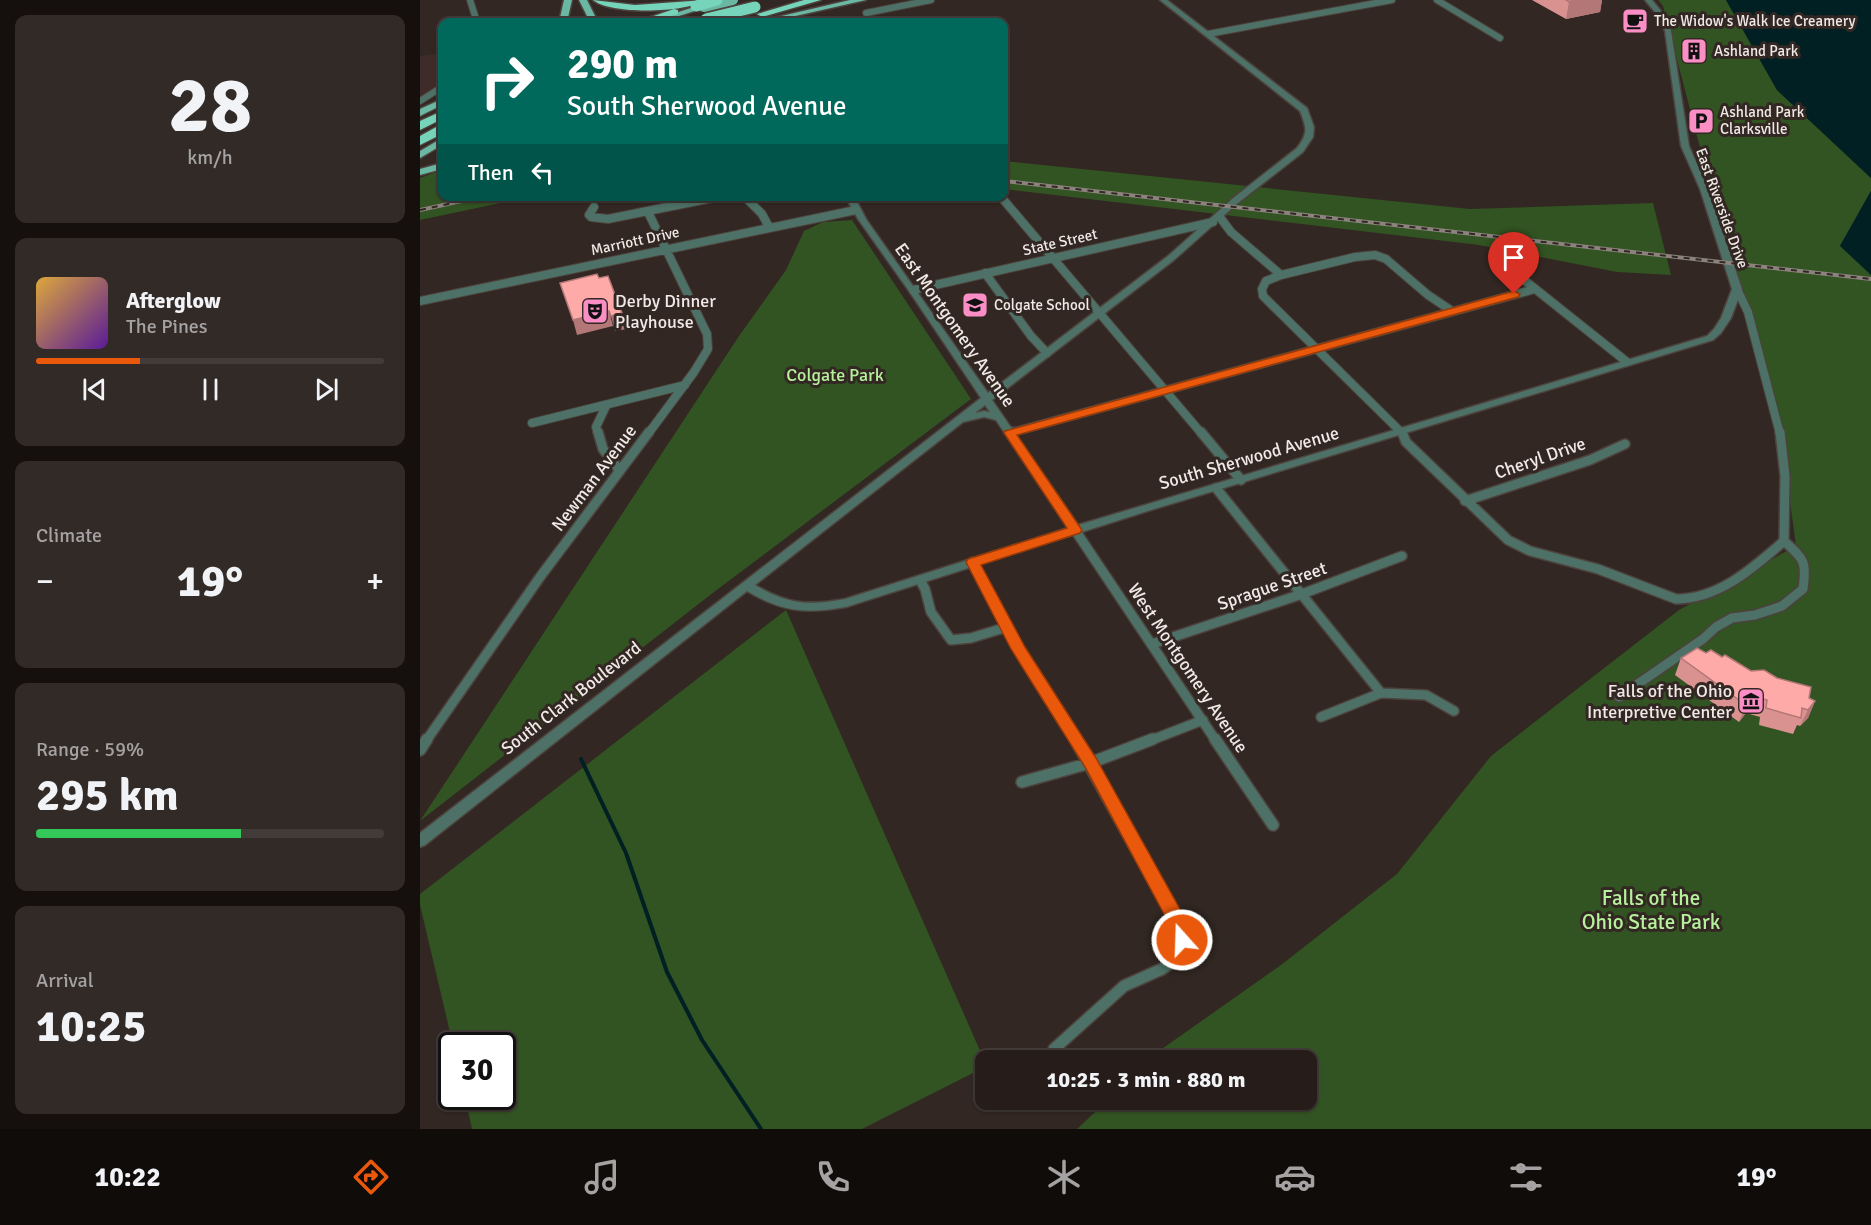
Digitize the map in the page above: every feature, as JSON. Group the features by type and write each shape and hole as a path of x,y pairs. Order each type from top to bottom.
{"highway":[{"path":"598,0 620,6 701,7 761,16 816,0"},
{"path":"672,18 719,0"},
{"path":"657,18 734,0"},
{"path":"761,16 780,0"},
{"path":"420,126 438,117"},
{"path":"420,141 438,131"}],"main road":[{"path":"563,18 568,0"},
{"path":"574,0 582,18"},
{"path":"583,0 592,18"},
{"path":"805,12 861,0"},
{"path":"761,16 805,12 873,0"},
{"path":"665,18 701,7"},
{"path":"420,112 438,104"},
{"path":"420,155 438,144"},
{"path":"420,172 438,167"}],"street":[{"path":"470,0 476,18"},
{"path":"719,0 732,18"},
{"path":"866,13 931,0"},
{"name":"South Clark Boulevard","path":"420,841 986,398 1101,313 1300,150 1309,137 1310,127 1304,110 1164,0"},
{"path":"1208,34 1392,0"},
{"path":"1437,0 1500,38"},
{"name":"East Riverside Drive","path":"1648,0 1662,16 1668,31 1685,146 1704,189 1737,289"},
{"path":"420,101 438,90"},
{"path":"594,207 589,215 594,218 608,219 699,201"},
{"path":"749,201 762,214 769,227"},
{"name":"East Montgomery Avenue","path":"852,201 1075,530"},
{"path":"1005,201 1241,480"},
{"name":"Marriott Drive","path":"420,301 856,210"},
{"name":"Newman Avenue","path":"420,750 540,577 703,358 709,341 694,304 648,212"},
{"path":"1216,219 1281,275"},
{"name":"State Street","path":"913,290 1216,219"},
{"path":"1452,311 1428,295 1386,259 1375,255 1365,255 1281,275 1266,281 1262,289 1263,296 1402,432 1407,442 1498,532 1524,548 1598,569 1676,599 1686,600 1697,598 1732,580 1766,557 1784,541 1786,468 1779,420 1758,354 1747,304 1737,289"},
{"path":"985,273 1031,336 1047,353"},
{"path":"1524,280 1627,362"},
{"path":"1010,433 1535,289"},
{"name":"South Sherwood Avenue","path":"746,585 784,606 805,609 846,603 1075,530 1710,338 1718,331 1726,318 1737,289"},
{"path":"532,423 685,385"},
{"path":"606,406 596,428 603,449 620,471"},
{"path":"957,421 984,414 999,418"},
{"name":"Cheryl Drive","path":"1465,501 1590,460 1625,444"},
{"path":"1216,488 1381,693"},
{"name":"West Montgomery Avenue","path":"1075,530 1274,825"},
{"path":"1619,697 1703,639 1716,627 1732,618 1755,615 1782,606 1803,589 1806,570 1802,557 1784,541"},
{"name":"Sprague Street","path":"1152,644 1302,594 1402,556"},
{"path":"973,562 1007,627 1090,763 1179,926 1182,940 1177,958 1162,969 1124,986 1054,1049"},
{"path":"920,580 925,589 931,612 951,640 971,638 1007,627"},
{"path":"1321,717 1381,693 1426,695 1454,711"},
{"path":"1022,782 1090,763 1203,720"}],"shaded area":[{"path":"438,54 438,87 420,98 420,56"}],"green space":[{"name":"Falls of the Ohio State Park","path":"1658,0 1726,0 1777,90 1871,178 1871,191 1840,246 1871,249 1871,1129 1077,1129 1097,1110 1317,1110 1317,1050 1160,1050 1281,965 1397,874 1491,756 1679,610 1796,546 1779,420 1737,289 1663,6"},
{"path":"1008,161 1470,209 1653,203 1671,275 1617,272 1479,245 1008,189"},
{"path":"438,171 438,201 510,201 420,220 420,178"},
{"name":"Colgate Park","path":"852,220 971,399 714,592 420,821 739,336 786,270 804,231 823,222"},
{"path":"786,610 980,1050 975,1050 975,1072 862,1129 472,1129 468,1110 516,1110 516,1032 450,1032 420,905 420,894"}],"water":[{"path":"1726,0 1871,0 1871,178 1777,90"},
{"path":"1871,191 1871,275 1840,246"}],"building":[{"path":"597,274 599,278 608,276 622,313 611,316 609,311 573,320 560,283"},
{"path":"1697,648 1706,653 1711,650 1722,657 1725,655 1751,671 1764,670 1777,678 1811,687 1809,698 1815,701 1808,710 1802,708 1801,718 1766,708 1767,700 1753,696 1746,705 1681,658"}],"waterway":[{"path":"581,759 626,853 667,972 702,1040 761,1129"}],"railway":[{"path":"713,0 723,18"},
{"path":"725,0 747,18"},
{"path":"1008,181 1871,279"},
{"path":"420,210 462,201"}],"place":[{"name":"The Widow's Walk Ice Creamery","path":"1635,21"},
{"name":"Ashland Park","path":"1694,51"},
{"name":"Ashland Park Clarksville","path":"1701,121"},
{"name":"Colgate School","path":"975,305"},
{"name":"Derby Dinner Playhouse","path":"595,311"},
{"name":"Falls of the Ohio Interpretive Center","path":"1751,701"}],"route":[{"path":"1182,940 1179,926 1090,763 1019,649 973,562 1075,530 1010,433 1514,294"}]}
